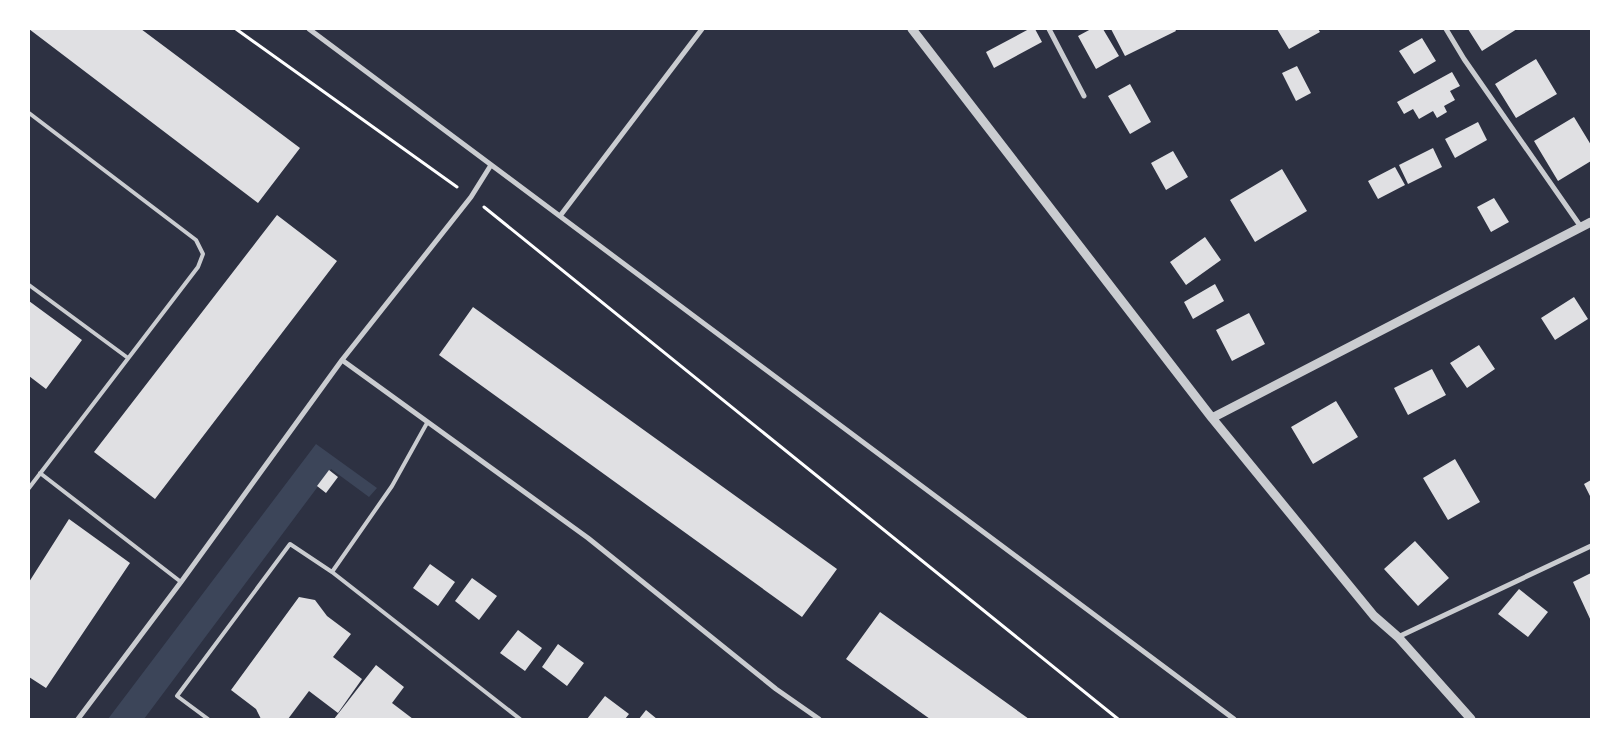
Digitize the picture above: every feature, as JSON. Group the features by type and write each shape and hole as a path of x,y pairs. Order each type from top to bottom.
{"street":[{"path":"309,29 1234,719"},
{"path":"560,216 702,29"},
{"path":"912,29 1212,418 1374,616 1398,637 1471,719"},
{"path":"1049,29 1084,96"},
{"path":"1446,29 1464,59 1581,227"},
{"path":"78,719 181,582 342,360 471,197 492,164"},
{"path":"1212,418 1591,222"},
{"path":"342,360 588,538 816,718"},
{"path":"1398,637 1591,546"}],"lane":[{"path":"29,112 196,240 203,254 198,267 29,488"},
{"path":"29,285 128,358"},
{"path":"332,572 392,486 427,423"},
{"path":"40,473 181,582"},
{"path":"208,719 178,696 290,544 332,572 520,719"}],"path":[{"path":"236,29 471,197 1118,719"}],"shaded area":[{"path":"316,444 377,488 369,497 331,469 144,719 108,719"}],"building":[{"path":"29,29 141,29 300,148 258,203"},
{"path":"1029,29 1035,29 1042,42 994,68 986,52"},
{"path":"1091,29 1103,29 1119,56 1096,69 1078,36"},
{"path":"1111,29 1175,29 1176,31 1125,56"},
{"path":"1277,29 1318,29 1320,32 1289,49"},
{"path":"1468,29 1517,29 1482,51"},
{"path":"1422,38 1436,61 1414,74 1399,51"},
{"path":"1536,59 1557,94 1516,118 1495,84"},
{"path":"1297,66 1311,93 1296,101 1282,73"},
{"path":"1452,72 1460,86 1450,91 1455,100 1444,106 1447,112 1437,118 1433,111 1419,119 1413,109 1404,114 1397,102"},
{"path":"1130,84 1151,122 1130,134 1108,96"},
{"path":"1574,117 1591,145 1591,161 1558,181 1534,141"},
{"path":"1478,122 1487,140 1455,158 1445,139"},
{"path":"1433,148 1442,167 1408,184 1399,165"},
{"path":"1173,151 1188,177 1166,190 1151,163"},
{"path":"1395,167 1405,185 1378,199 1368,181"},
{"path":"1282,169 1307,211 1255,242 1230,200"},
{"path":"1494,198 1509,222 1491,232 1477,207"},
{"path":"277,215 337,261 155,499 94,452"},
{"path":"1205,237 1221,260 1186,285 1170,262"},
{"path":"1215,284 1224,301 1193,319 1184,302"},
{"path":"1574,297 1588,319 1555,340 1541,318"},
{"path":"29,301 82,340 46,389 29,376"},
{"path":"473,307 837,569 802,617 439,355"},
{"path":"1249,313 1265,344 1232,361 1216,330"},
{"path":"1479,345 1495,369 1467,388 1450,363"},
{"path":"1432,369 1446,395 1408,415 1394,388"},
{"path":"1336,401 1358,437 1313,464 1291,427"},
{"path":"1455,459 1480,502 1448,520 1423,478"},
{"path":"329,470 338,477 326,493 317,486"},
{"path":"1591,480 1591,498 1584,484"},
{"path":"69,519 130,563 46,688 29,677 29,582"},
{"path":"1415,541 1449,578 1418,606 1384,569"},
{"path":"430,564 455,582 438,606 413,588"},
{"path":"1591,573 1591,621 1573,582"},
{"path":"472,578 497,596 479,620 455,601"},
{"path":"1519,589 1548,612 1528,637 1498,614"},
{"path":"299,597 315,600 327,616 351,634 333,657 362,679 338,713 309,691 288,719 261,719 256,709 231,690"},
{"path":"880,612 1029,719 930,719 846,659"},
{"path":"518,630 542,648 525,671 500,653"},
{"path":"558,644 584,663 567,686 542,667"},
{"path":"376,665 404,687 392,703 413,719 334,719"},
{"path":"605,696 629,714 625,719 587,719"},
{"path":"646,710 657,719 639,719"}]}
